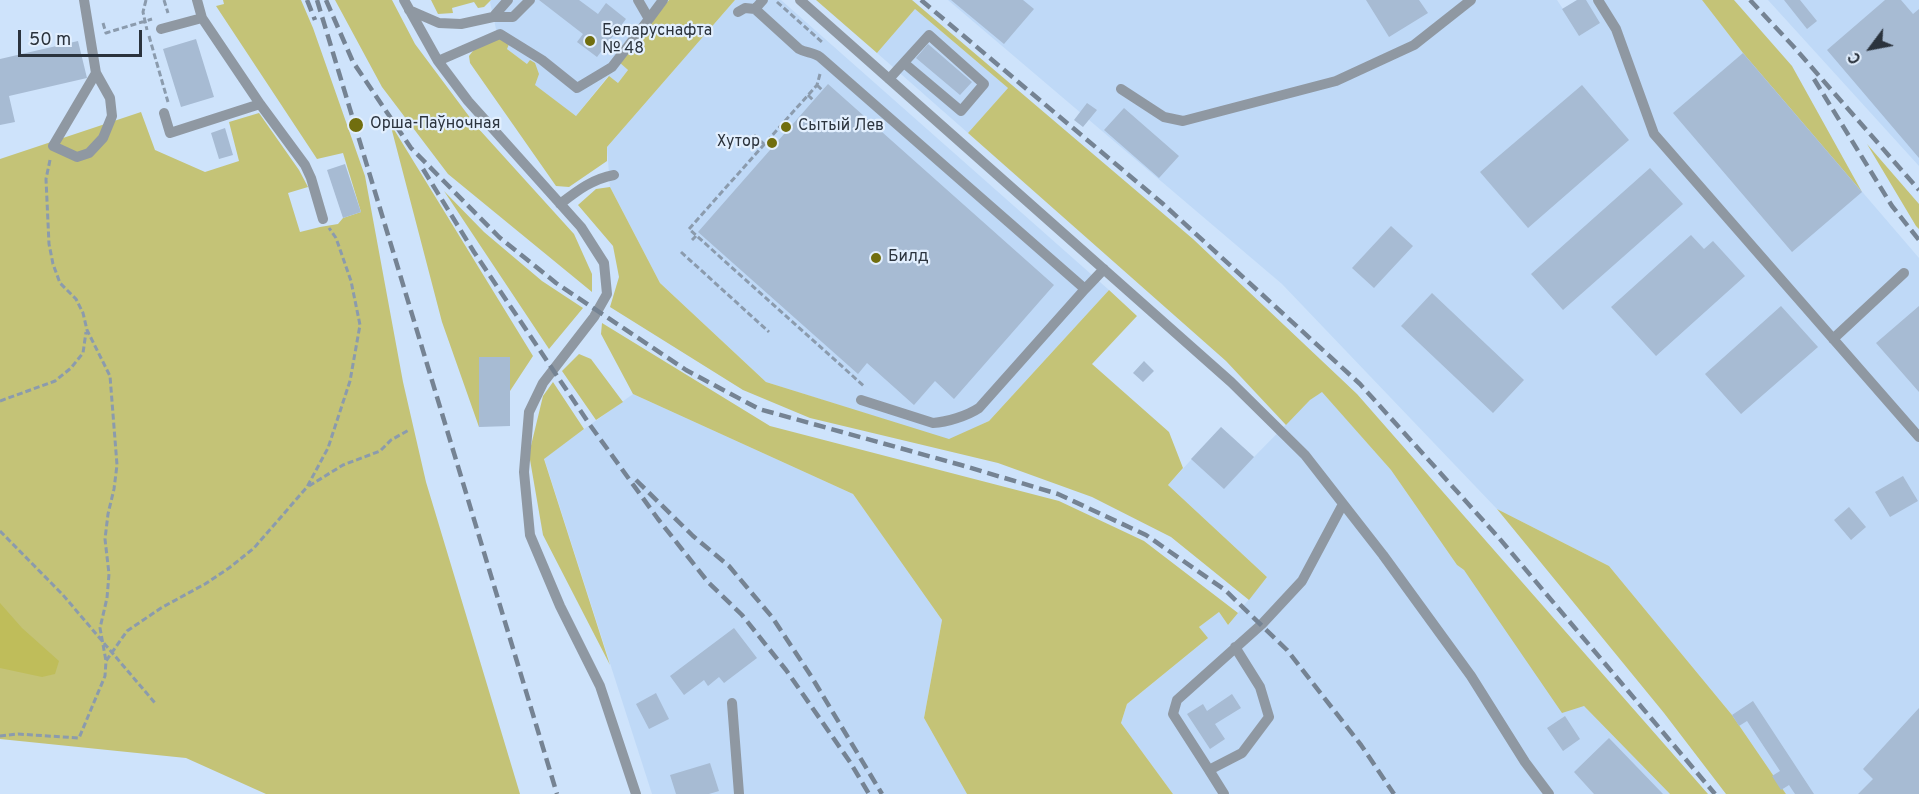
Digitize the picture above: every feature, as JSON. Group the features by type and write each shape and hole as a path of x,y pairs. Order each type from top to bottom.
{"lane":[{"path":"84,0 96,73 110,98 112,116 103,138 89,153 76,157 53,146 96,73"},
{"path":"197,0 202,18 260,104 305,165 323,219"},
{"path":"493,17 508,0"},
{"path":"407,5 439,23 461,24 493,17 513,17 530,0"},
{"path":"638,0 648,19"},
{"path":"438,61 500,34 542,60 577,88 612,67 663,0"},
{"path":"800,0 1231,382 1305,455 1383,555 1471,676 1525,762 1549,794"},
{"path":"1121,89 1164,117 1183,121 1336,81 1414,45 1471,0"},
{"path":"1598,0 1616,29 1654,134 1919,437"},
{"path":"738,12 759,4 799,49 820,57 1085,289"},
{"path":"407,5 438,61 468,101 581,227 604,263 607,294 594,317 543,382 530,412 524,472 530,535 560,606 600,686 636,794"},
{"path":"161,29 202,18"},
{"path":"889,80 928,35 984,84 961,111 904,63"},
{"path":"168,112 170,134 260,104"},
{"path":"560,204 590,183 614,175"},
{"path":"861,400 933,423 974,411 1104,269"},
{"path":"1833,339 1904,273"},
{"path":"1224,794 1173,714 1177,700 1262,624 1302,581 1343,504"},
{"path":"1209,770 1242,753 1269,717 1260,687 1235,647"},
{"path":"732,703 739,794"}],"path":[{"path":"146,0 142,12 168,112"},
{"path":"164,0 168,15"},
{"path":"777,2 825,45"},
{"path":"103,22 106,33 176,12"},
{"path":"822,70 816,85 689,229 782,317 872,393"},
{"path":"816,85 823,91"},
{"path":"807,95 814,101"},
{"path":"754,135 764,144"},
{"path":"0,736 18,734 79,738 105,675 106,661 100,628 107,598 109,574 105,539 114,489 116,456 110,376 87,330 76,298 60,283 53,264 46,179 53,146"},
{"path":"106,661 127,631 161,608 205,584 254,548 307,487 328,448 350,381 360,326 351,281 336,238 323,219"},
{"path":"692,240 696,236"},
{"path":"681,252 769,332"},
{"path":"0,401 55,381 83,353 87,330"},
{"path":"307,487 343,465 380,451 391,440 409,430"},
{"path":"0,531 63,595 155,703"}],"shaded area":[{"path":"223,0 301,0 313,28 365,176 403,382 426,482 520,794 266,794 186,758 0,739 0,159 141,112 155,150 205,172 239,161 229,122 259,113 299,170 308,187 288,193 300,232 338,224 343,218 361,212 343,153 317,159 216,6 224,4"},
{"path":"335,0 392,0 415,44 477,127 574,234 592,274 592,292 448,174 382,87"},
{"path":"431,0 491,0 484,7 478,8 474,2 452,8 453,13 438,14"},
{"path":"491,0 669,0 620,62 628,70 618,83 608,76 576,116 534,85 527,64 507,49 498,38"},
{"path":"669,0 735,0 607,147 607,161 569,187 556,186 470,63 469,56 476,47 498,38 509,44 507,49 527,64 530,60 535,63 539,74 535,85 576,116 609,76 618,83 628,70 619,62"},
{"path":"735,0 781,0 1109,290 989,421 949,440 766,382 660,283 610,187 607,147"},
{"path":"816,0 912,0 1193,239 1357,394 1708,794 1670,794 1584,706 1562,713 1464,570 1457,565 1391,470 1322,392 1310,400 1286,425 1226,361 968,133 1008,88 915,9 877,53"},
{"path":"948,0 1557,0 1563,9 1577,0 1702,0 1743,53 1919,258 1919,794 1786,794 1732,715 1609,566 1497,509 1282,284"},
{"path":"1702,0 1734,0 1792,66 1862,192 1743,53"},
{"path":"1768,0 1919,0 1919,166"},
{"path":"915,9 1008,88 968,133 877,53"},
{"path":"390,123 533,356 510,391 510,357 479,357 479,427 442,322"},
{"path":"1867,144 1919,204 1919,229 1916,226"},
{"path":"610,187 660,283 766,382 949,439 989,421 1109,290 1137,316 1092,364 1169,432 1183,468 1168,485 1267,577 1249,600 1171,537 1092,497 998,463 810,418 743,390 610,307 619,277 613,246 578,205 596,189"},
{"path":"444,191 484,232 542,281 583,308 549,349"},
{"path":"602,323 770,426 1059,501 1144,541 1238,613 1228,625 1219,612 1199,627 1208,638 1127,704 1121,723 1173,794 967,794 924,718 942,620 853,494 633,394 601,334"},
{"path":"579,354 591,359 623,402 596,420 562,371"},
{"path":"553,382 584,429 544,459 610,665 543,535 529,454 543,396"},
{"path":"1322,391 1391,470 1457,565 1464,570 1584,706 1670,794 1173,794 1121,723 1127,704 1207,639 1199,627 1219,612 1228,625 1267,577 1168,485 1221,427 1254,457 1310,400"},
{"path":"633,394 853,494 942,620 924,718 967,794 652,794 544,458"},
{"path":"1497,509 1609,566 1732,715 1786,794 1726,794 1664,713"},
{"path":"0,603 22,628 59,661 55,674 42,677 0,668"}],"building":[{"path":"539,0 579,0 598,14 606,3 626,19 597,57 577,42 583,34"},
{"path":"951,0 1023,0 1034,9 1004,44"},
{"path":"1366,0 1419,0 1428,13 1389,37"},
{"path":"1577,0 1586,0 1600,23 1579,36 1562,9"},
{"path":"1784,0 1800,0 1817,21 1807,29"},
{"path":"1885,0 1901,0 1913,14 1919,9 1919,158 1827,50"},
{"path":"196,39 214,97 181,107 163,49"},
{"path":"78,41 87,78 9,96 15,122 0,125 0,59"},
{"path":"928,44 972,82 960,95 916,58"},
{"path":"1743,53 1862,192 1792,252 1673,113"},
{"name":"Билд","path":"828,84 1054,285 954,399 935,381 914,405 867,363 858,374 698,232"},
{"path":"1582,85 1629,140 1528,228 1480,172"},
{"path":"1087,103 1097,110 1083,127 1074,120"},
{"path":"1124,108 1179,156 1159,178 1104,130"},
{"path":"225,128 233,155 219,159 211,133"},
{"path":"345,164 361,212 343,218 327,170"},
{"path":"1650,168 1683,204 1563,310 1531,274"},
{"path":"1391,226 1413,246 1374,288 1352,268"},
{"path":"1691,235 1704,249 1713,241 1745,276 1656,356 1611,307"},
{"path":"1432,293 1524,380 1493,413 1401,326"},
{"path":"1781,306 1818,347 1741,414 1705,374"},
{"path":"1919,306 1919,392 1876,343"},
{"path":"479,357 510,357 510,426 479,427"},
{"path":"1144,361 1154,371 1143,382 1133,373"},
{"path":"1221,427 1254,457 1224,489 1191,459"},
{"path":"1903,476 1918,501 1890,517 1875,492"},
{"path":"1849,507 1866,527 1851,540 1834,520"},
{"path":"734,628 757,658 724,683 719,677 708,686 704,680 684,695 670,676"},
{"path":"656,693 669,719 649,729 636,704"},
{"path":"1232,694 1241,708 1215,724 1225,739 1210,749 1187,714 1203,704 1207,711"},
{"path":"1753,701 1814,794 1795,794 1789,785 1781,790 1772,776 1780,771 1747,721 1739,726 1732,715"},
{"path":"1919,708 1919,794 1858,794 1873,779 1863,769"},
{"path":"1565,716 1580,739 1563,751 1547,728"},
{"path":"1609,738 1663,794 1594,794 1574,772"},
{"path":"710,763 719,791 709,794 676,794 670,775"}],"railway":[{"path":"307,0 315,20"},
{"path":"317,0 557,794"},
{"path":"326,0 353,62 411,148 499,237 556,283 686,370 759,409 1058,494 1146,535 1225,590 1287,650 1361,745 1394,794"},
{"path":"921,0 1162,203 1360,384 1499,538 1715,794"},
{"path":"1750,0 1919,190"},
{"path":"1814,79 1892,206 1919,240"},
{"path":"423,169 474,252 590,425 658,519 708,582 742,615 786,670 850,762 869,794"},
{"path":"636,480 693,536 729,566 772,617 811,676 882,794"}],"place":[{"name":"Беларуснафта № 48","path":"590,41"},
{"name":"Орша-Паўночная","path":"356,125"},
{"name":"Сытый Лев","path":"786,127"},
{"name":"Хутор","path":"772,143"},
{"name":"Билд","path":"876,258"}]}
